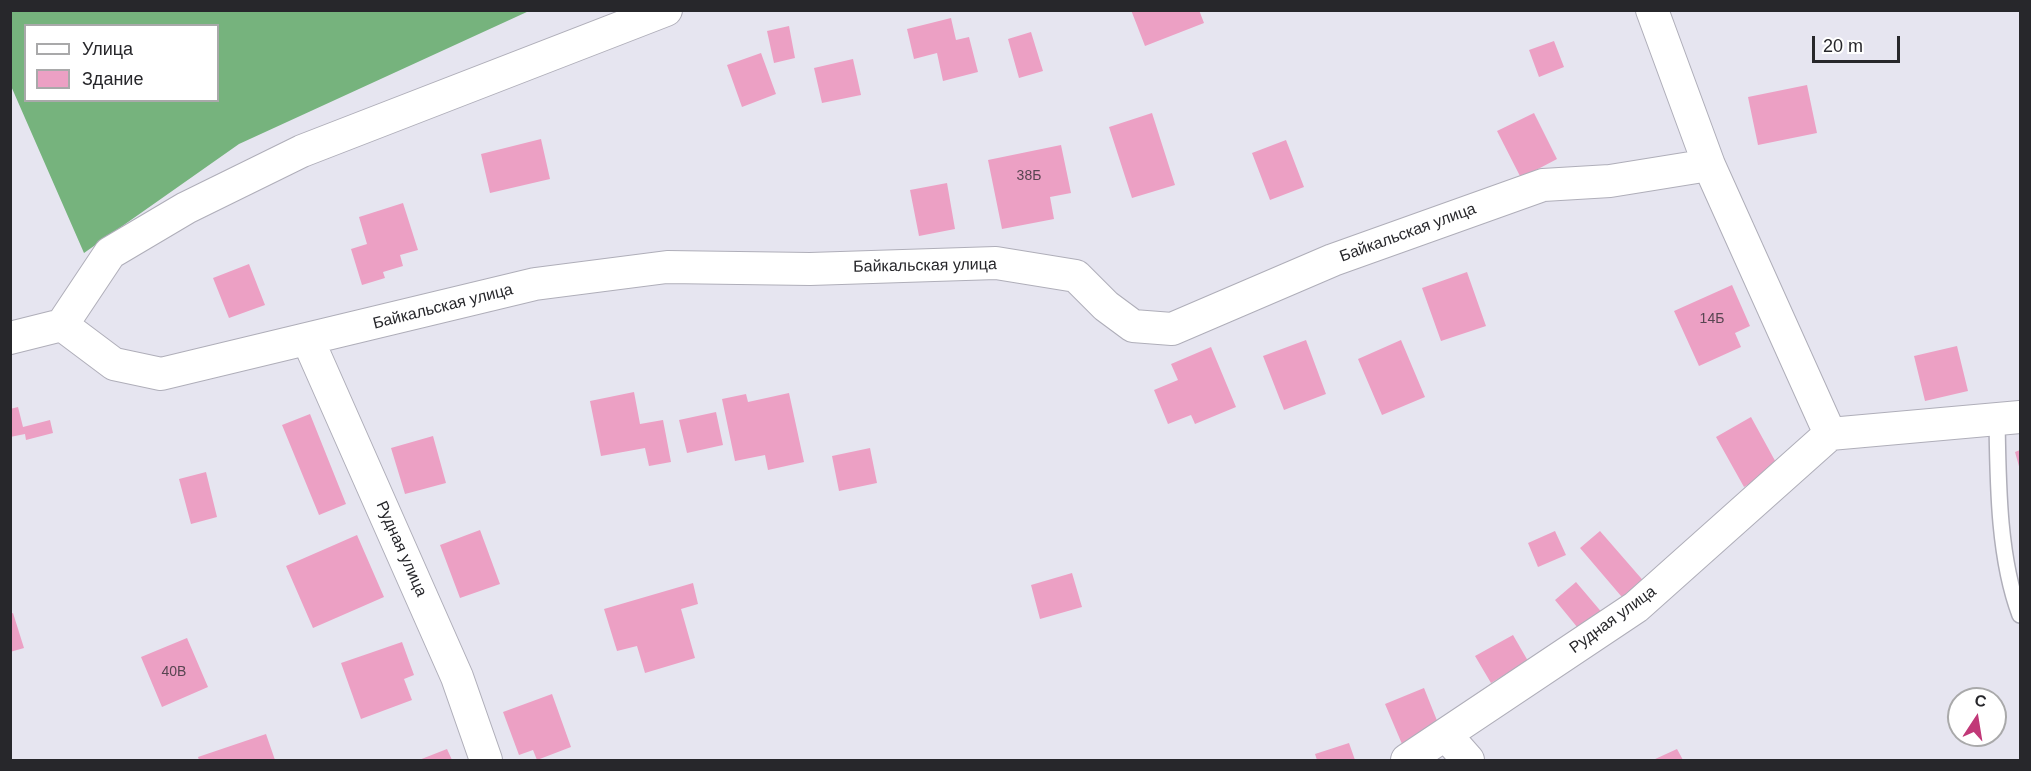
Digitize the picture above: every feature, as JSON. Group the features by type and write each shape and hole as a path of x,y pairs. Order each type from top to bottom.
{"street":[{"path":"10,339 62,325 110,253 186,208 302,151 666,10"},
{"path":"1652,10 1709,165 1830,434 2009,418"},
{"name":"Байкальская улица","path":"62,325 114,364 161,374 535,284 667,267 810,269 996,262 1076,276 1106,306 1133,326 1172,329 1333,260 1543,185 1610,181 1709,165"},
{"name":"Рудная улица","path":"308,340 457,677 486,760"},
{"name":"Рудная улица","path":"1407,760 1636,607 1830,434"},
{"path":"1446,735 1468,760"}],"lane":[{"path":"2009,418 1998,478 2003,540 2020,615"}],"green space":[{"path":"10,11 529,11 239,144 84,253 11,86"}],"building":[{"path":"1131,10 1199,10 1204,23 1145,46"},
{"path":"951,18 956,40 969,37 978,72 943,81 937,53 914,59 907,29"},
{"path":"789,26 795,58 774,63 767,31"},
{"path":"1031,32 1043,71 1019,78 1008,39"},
{"path":"1554,41 1564,67 1539,77 1529,50"},
{"path":"761,53 776,94 742,107 727,65"},
{"path":"853,59 861,95 822,103 814,68"},
{"path":"1807,85 1817,133 1758,145 1748,97"},
{"path":"1152,113 1175,185 1132,198 1109,127"},
{"path":"1534,113 1557,159 1521,178 1497,131"},
{"path":"541,139 550,179 490,193 481,154"},
{"path":"1286,140 1304,187 1270,200 1252,153"},
{"path":"1061,145 1071,193 1050,197 1054,219 1002,229 988,160"},
{"path":"947,183 955,229 919,236 910,190"},
{"path":"403,203 418,250 400,255 403,266 383,272 385,278 362,285 351,249 367,244 359,217"},
{"path":"249,264 265,305 229,318 213,278"},
{"path":"1467,272 1486,326 1441,341 1422,288"},
{"path":"1732,285 1750,326 1735,333 1741,347 1699,366 1674,311"},
{"path":"1306,340 1326,394 1284,410 1263,356"},
{"path":"1401,340 1425,397 1382,415 1358,359"},
{"path":"1957,346 1968,391 1925,401 1914,356"},
{"path":"1211,347 1236,407 1195,424 1191,415 1168,424 1154,390 1178,380 1171,364"},
{"path":"634,392 640,424 663,420 671,462 649,466 645,448 601,456 590,401"},
{"path":"789,393 804,462 768,470 765,455 735,461 722,399 746,394 748,402"},
{"path":"18,407 23,427 50,420 53,433 26,440 25,434 10,437 10,409"},
{"path":"716,412 723,445 687,453 679,420"},
{"path":"310,414 346,504 319,515 282,425"},
{"path":"1751,417 1779,468 1744,487 1716,437"},
{"path":"433,436 446,483 405,494 391,448"},
{"path":"870,448 877,483 839,491 832,456"},
{"path":"2020,450 2020,470 2015,452"},
{"path":"206,472 217,517 191,524 179,479"},
{"path":"480,530 500,584 460,598 440,545"},
{"path":"1555,531 1566,555 1538,567 1528,543"},
{"path":"1600,531 1647,585 1627,603 1580,548"},
{"path":"357,535 384,597 313,628 286,566"},
{"path":"1072,573 1082,607 1040,619 1031,585"},
{"path":"1576,582 1604,615 1582,633 1555,600"},
{"path":"693,583 698,604 681,609 695,658 645,673 637,646 617,651 604,609"},
{"path":"13,613 24,648 10,652 10,614"},
{"path":"1513,635 1528,661 1491,683 1475,656"},
{"path":"187,638 208,687 162,707 141,657"},
{"path":"402,642 414,675 404,679 412,700 361,719 341,663"},
{"path":"1424,688 1440,728 1402,744 1385,704"},
{"path":"552,694 571,747 537,760 533,750 519,755 503,712"},
{"path":"266,734 275,760 199,760 198,757"},
{"path":"1349,743 1355,760 1317,760 1315,754"},
{"path":"447,749 452,760 419,760"},
{"path":"1677,749 1683,760 1653,760"}]}
